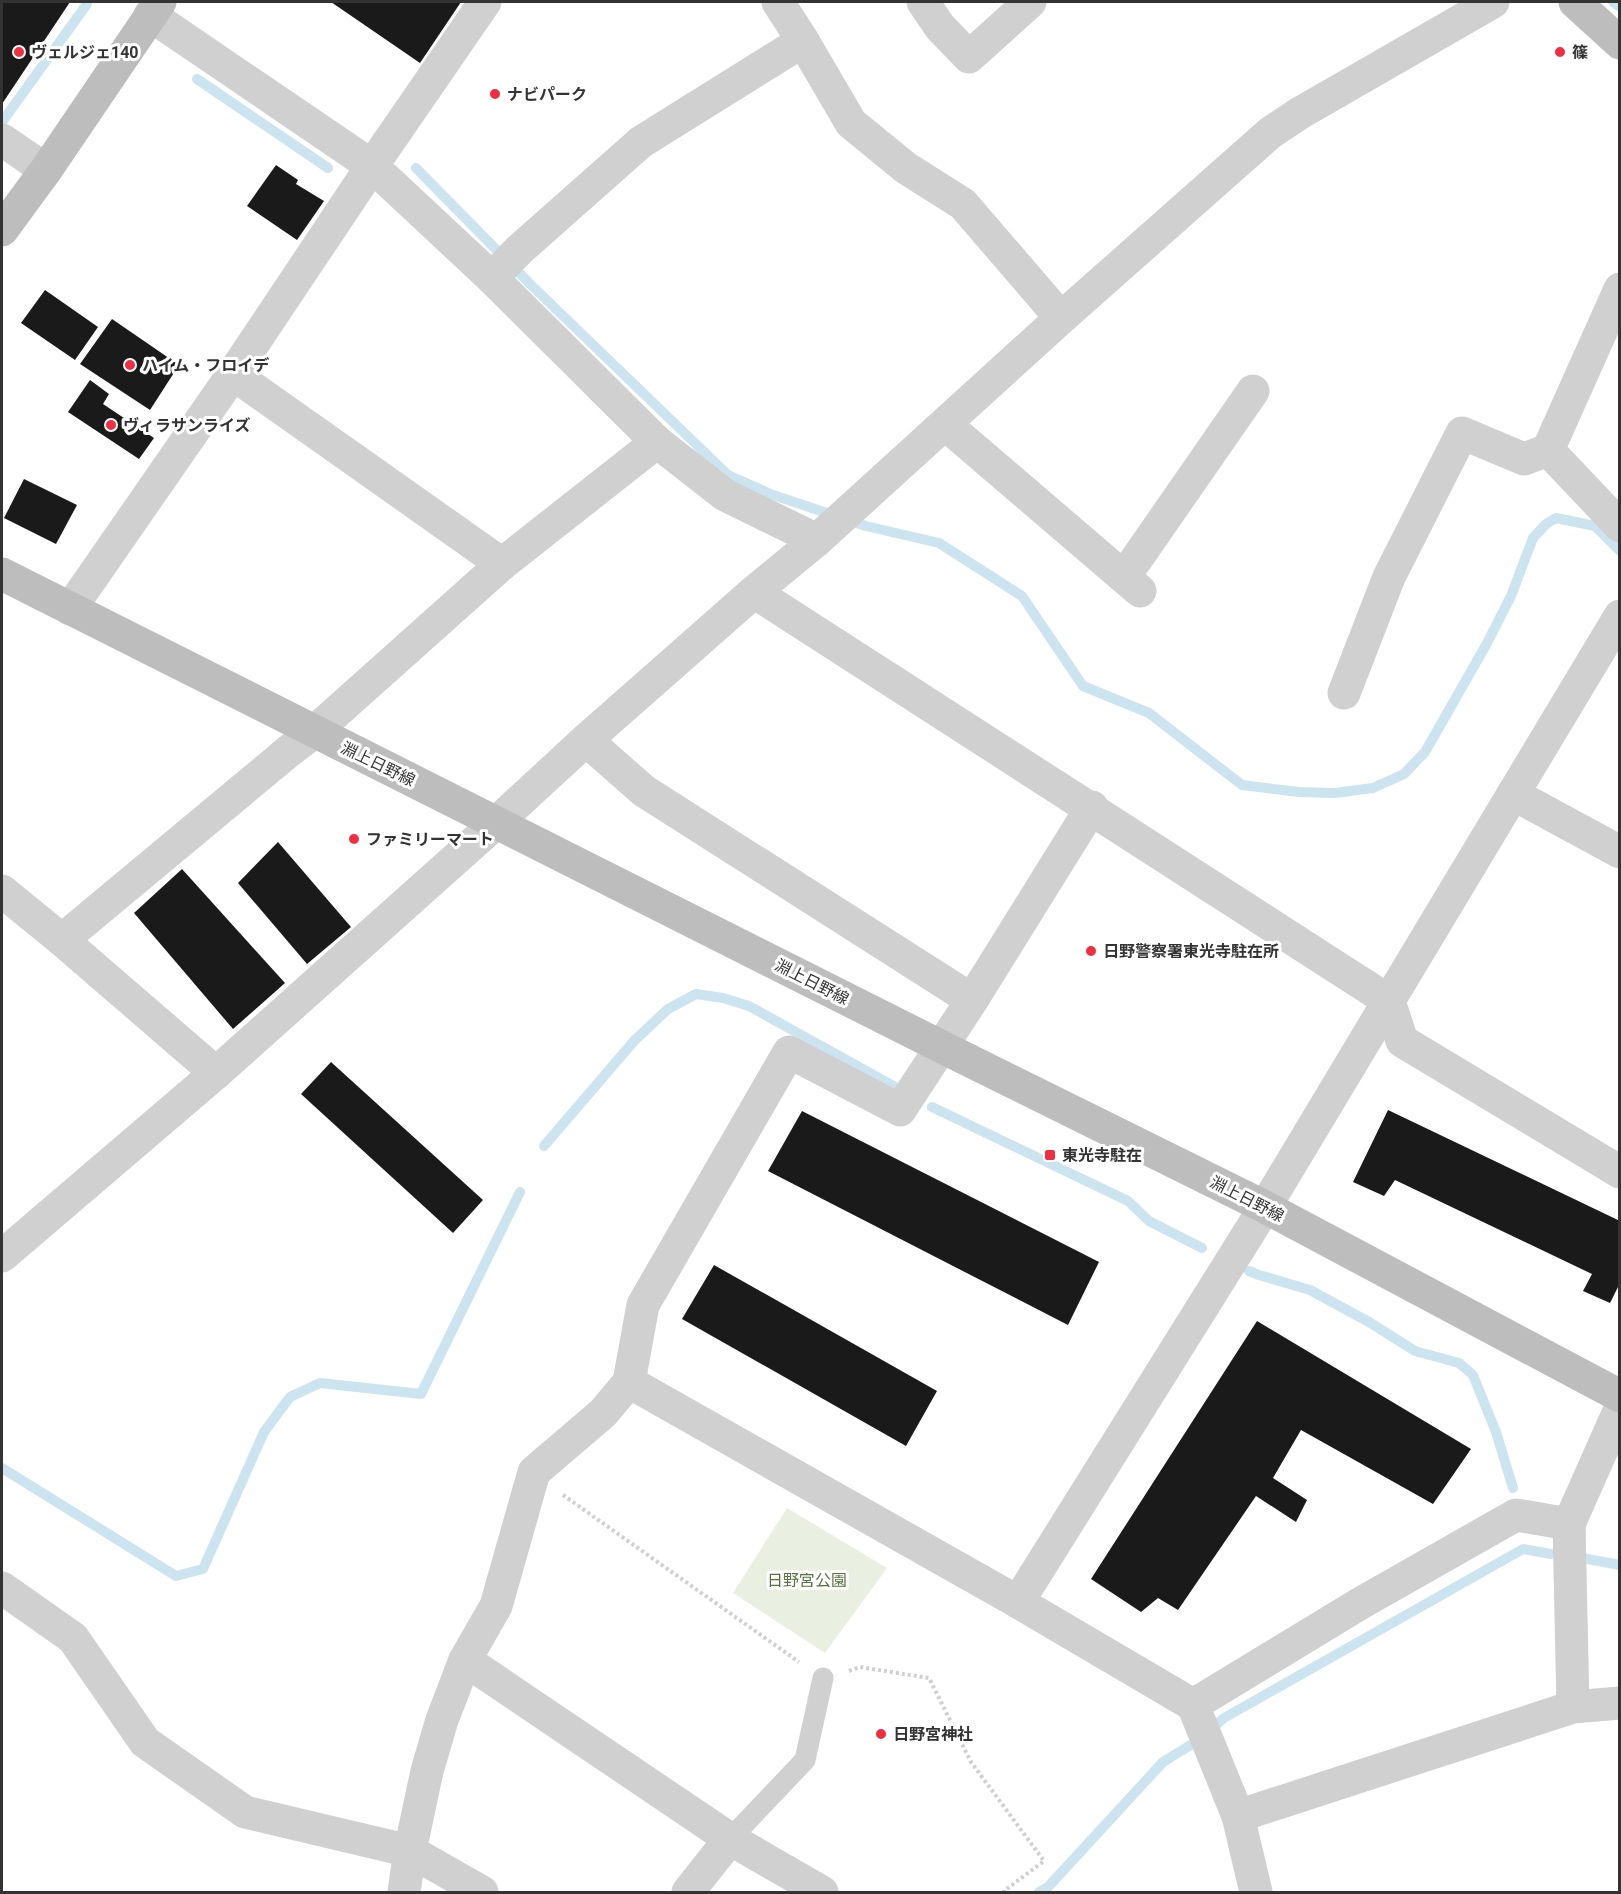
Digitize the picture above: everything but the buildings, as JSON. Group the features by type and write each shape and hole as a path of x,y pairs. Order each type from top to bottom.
{"main road":[{"path":"1575,2 1620,43"},
{"path":"2,230 46,170 155,8"},
{"name":"淵上日野線","path":"2,574 1264,1207 1620,1396"}],"street":[{"path":"70,609 233,374 485,2"},
{"path":"778,2 851,123 906,168 963,204 1060,318"},
{"path":"922,2 940,27 969,57 1030,2"},
{"path":"2,1256 216,1073 586,740 834,525 1060,318 1270,133 1300,112 1493,2"},
{"path":"155,8 372,166 503,267 657,442 725,495 834,525"},
{"path":"503,267 641,142 803,41"},
{"path":"4,142 46,170"},
{"path":"1344,693 1389,577 1462,433 1524,459 1548,450 1620,288"},
{"path":"233,374 502,564"},
{"path":"945,424 1132,584 1254,391"},
{"path":"62,940 314,732 502,564 657,442"},
{"path":"1548,450 1620,526"},
{"path":"754,592 1092,807 1389,1001 1402,1041 1620,1172"},
{"path":"1018,1602 1264,1207 1620,616"},
{"path":"586,740 644,791 972,1000"},
{"path":"1513,794 1620,852"},
{"path":"404,1893 410,1851 427,1771 442,1720 465,1660 496,1606 534,1472 603,1413 629,1382 643,1305 789,1052 900,1110 972,1000 1092,807"},
{"path":"2,891 216,1073"},
{"path":"629,1382 1018,1602 1201,1724 1238,1816 1256,1893"},
{"path":"1573,1707 1569,1524 1620,1409"},
{"path":"1201,1724 1361,1604 1516,1515 1569,1524"},
{"path":"2,1588 73,1638 145,1742 245,1812 410,1851 482,1893"},
{"path":"465,1660 730,1839 822,1893"},
{"path":"1238,1816 1573,1707 1620,1703"},
{"path":"688,1893 730,1839"}],"lane":[{"path":"730,1839 805,1760 823,1678"}],"path":[{"path":"534,1472 571,1502 823,1678 860,1667 929,1677 971,1762 1044,1861 1004,1891 1005,1893"}],"green space":[{"name":"日野宮公園","path":"787,1508 887,1568 825,1653 733,1593"}],"waterway":[{"path":"1613,2 1620,7"},
{"path":"2,122 87,4"},
{"path":"197,79 328,168"},
{"path":"416,168 531,285 728,475 773,495 866,526 939,543 1022,596 1083,686 1149,713 1242,785 1299,792 1335,793 1373,788 1404,774 1425,752 1486,645 1511,596 1533,538 1546,524 1556,518 1595,526 1620,551"},
{"path":"544,1146 634,1041 668,1009 696,994 723,998 749,1006 899,1089"},
{"path":"932,1107 1128,1201 1149,1221 1202,1248"},
{"path":"2,1468 176,1576 203,1569 264,1432 290,1397 320,1383 421,1394 520,1192"},
{"path":"1249,1271 1310,1290 1369,1322 1415,1351 1459,1363 1473,1375 1496,1432 1513,1488"},
{"path":"1039,1892 1048,1887 1163,1762 1197,1741 1224,1718 1523,1549 1551,1554"},
{"path":"1582,1558 1620,1565"}],"place":[{"name":"ヴェルジェ140","path":"19,52"},
{"name":"篠","path":"1560,52"},
{"name":"ナビパーク","path":"495,94"},
{"name":"ハイム・フロイデ","path":"130,365"},
{"name":"ヴィラサンライズ","path":"111,425"},
{"name":"ファミリーマート","path":"354,839"},
{"name":"日野警察署東光寺駐在所","path":"1091,951"},
{"name":"東光寺駐在","path":"1050,1155"},
{"name":"日野宮神社","path":"881,1734"}]}
